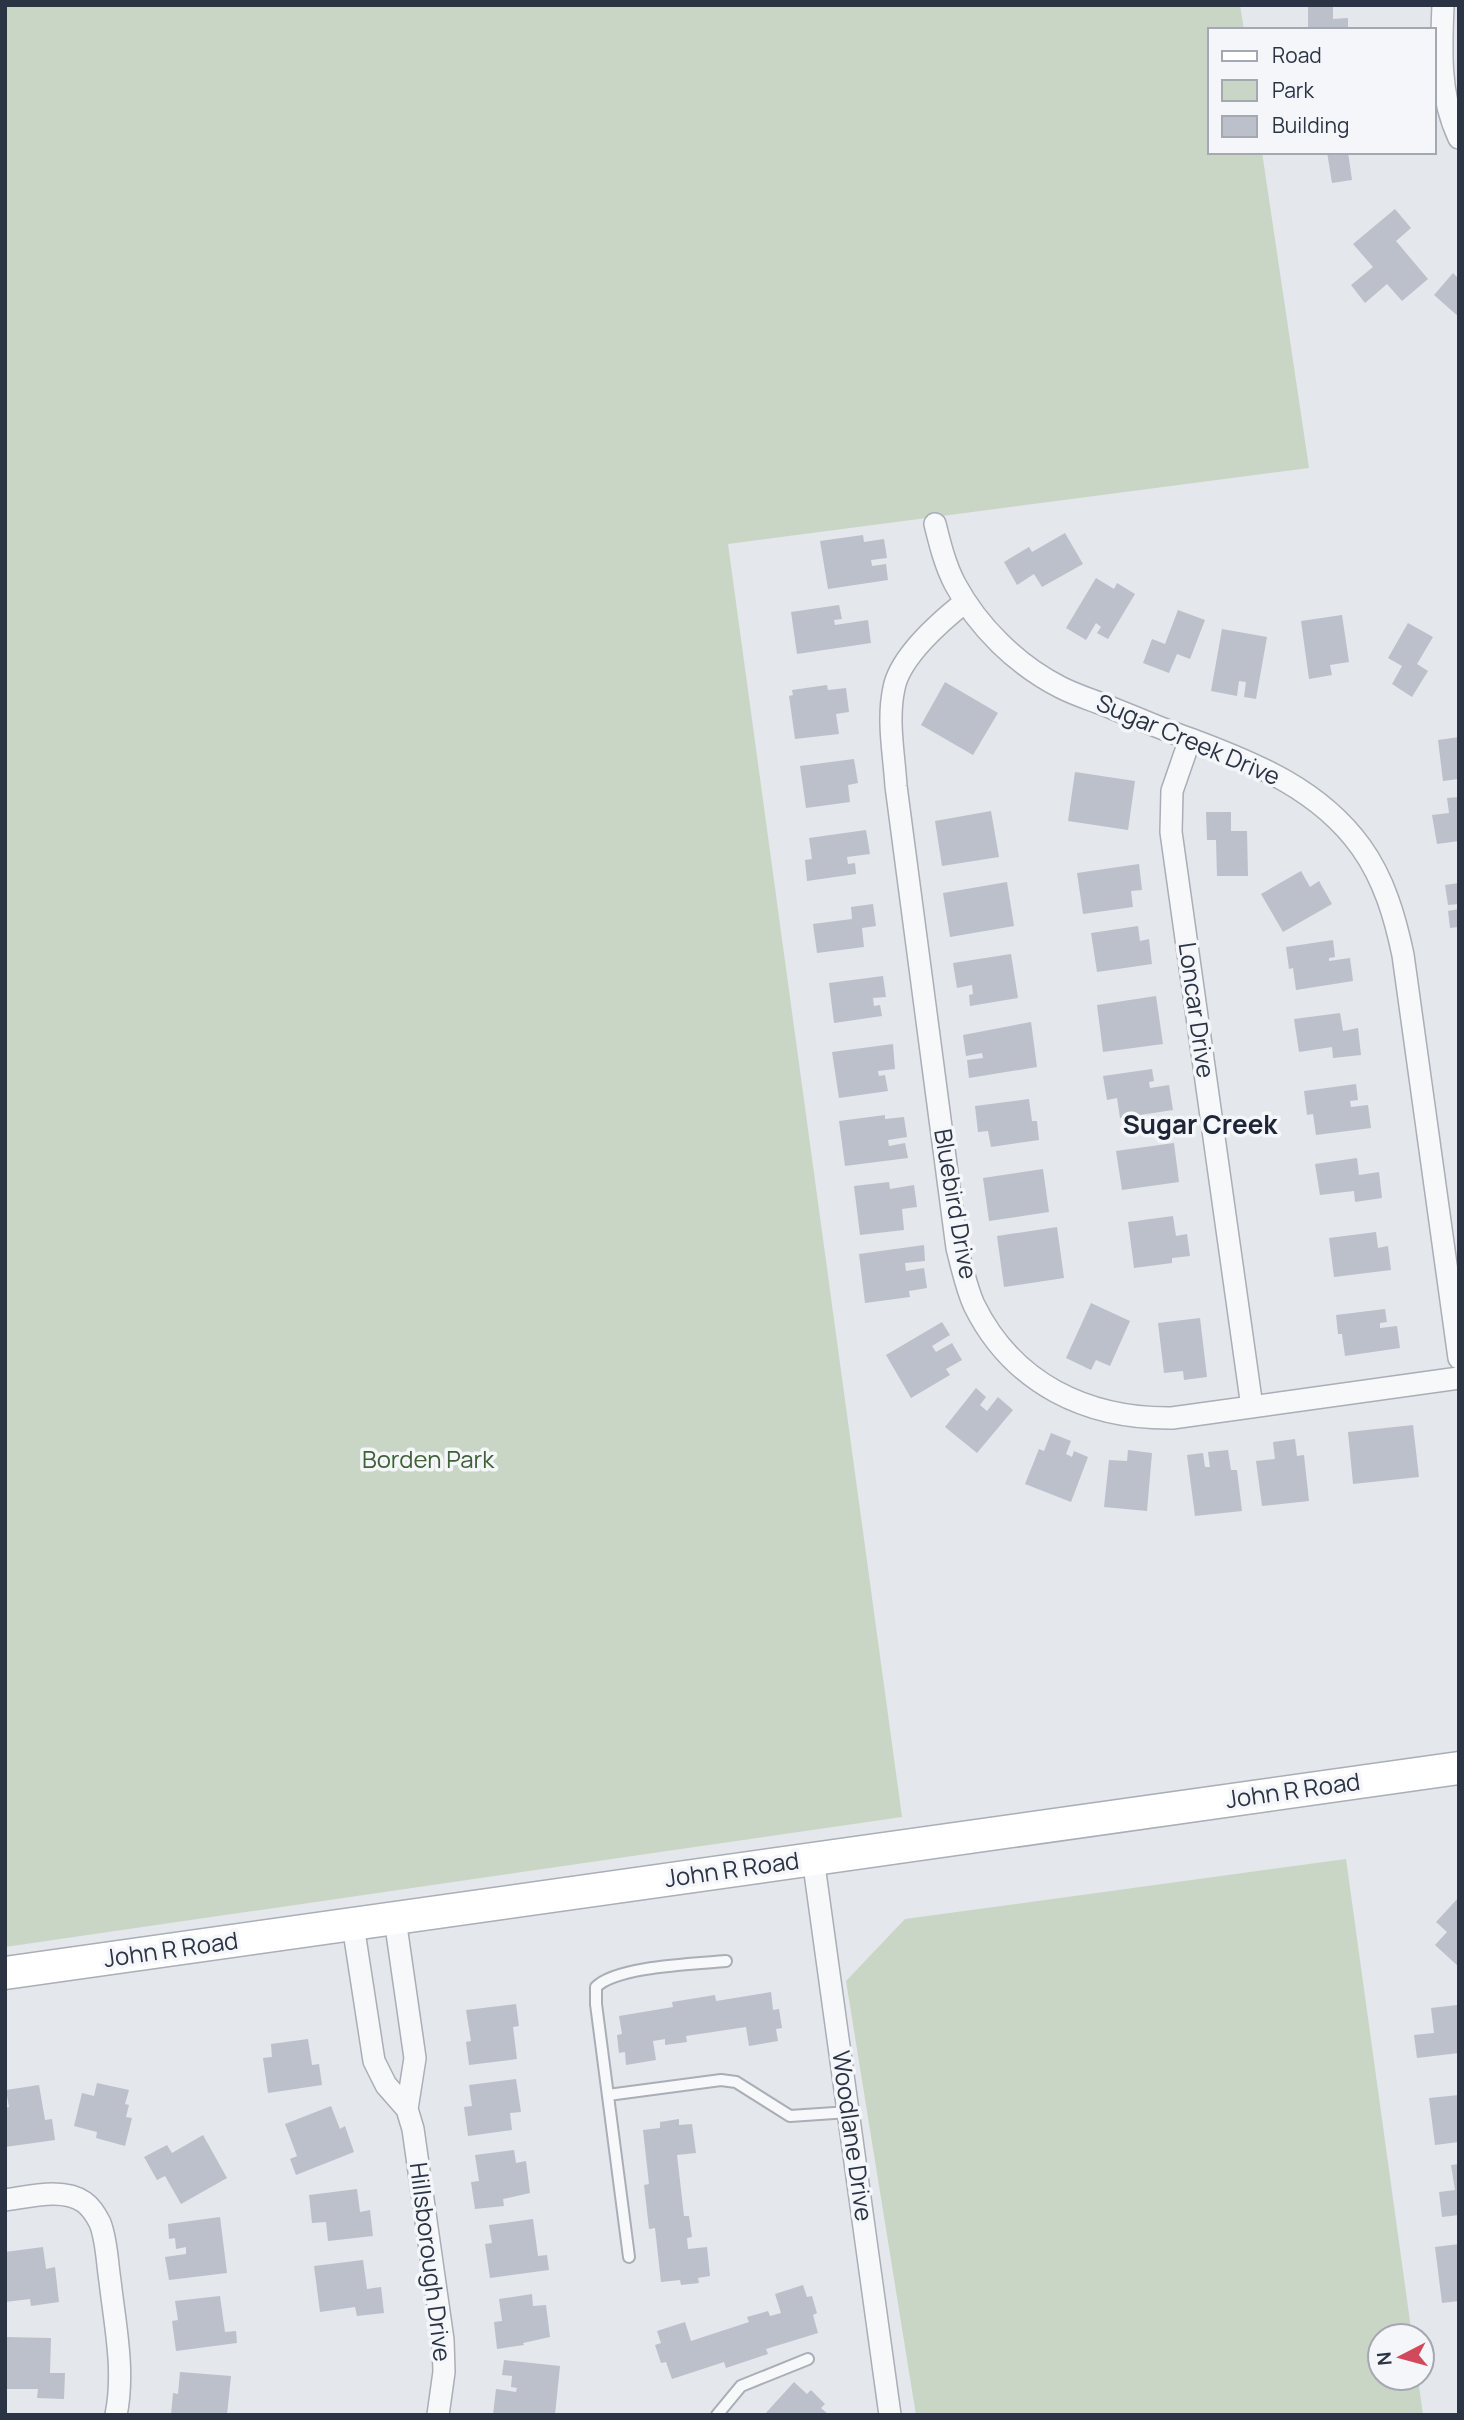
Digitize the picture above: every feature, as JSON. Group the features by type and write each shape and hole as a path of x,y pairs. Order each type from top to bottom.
{"main road":[{"name":"John R Road","path":"5,1973 1459,1768"}],"street":[{"path":"1443,5 1442,70 1446,103 1459,138"},
{"name":"Sugar Creek Drive","path":"934,524 950,572 965,602 996,639 1038,675 1061,688 1261,767 1321,805 1345,827 1362,848 1389,900 1403,955 1459,1358"},
{"name":"Bluebird Drive","path":"965,602 941,621 907,661 894,686 891,718 898,800 957,1248 974,1304 1004,1350 1059,1394 1084,1406 1141,1419 1172,1418 1459,1378"},
{"name":"Loncar Drive","path":"1190,739 1172,792 1171,832 1252,1407"},
{"name":"Woodlane Drive","path":"813,1858 890,2415"},
{"name":"Hillsborough Drive","path":"395,1919 415,2059 407,2109"},
{"name":"Hillsborough Drive","path":"353,1925 374,2062 386,2085 407,2109 413,2129 443,2340 444,2372 438,2415"},
{"path":"5,2200 48,2194 68,2195 83,2200 94,2212 104,2239 118,2343 119,2391 116,2415"}],"lane":[{"path":"629,2258 596,1987 604,1979 635,1971 726,1961"},
{"path":"608,2095 721,2080 736,2082 790,2116 823,2116 849,2112"},
{"path":"717,2415 741,2386 808,2359"}],"green space":[{"name":"Borden Park","path":"5,5 1240,5 1244,28 1208,28 1208,154 1262,154 1309,468 728,544 902,1817 5,1947"},
{"path":"1346,1859 1410,2322 1366,2322 1366,2392 1420,2392 1423,2415 916,2415 846,1981 905,1919"}],"building":[{"path":"1308,5 1333,5 1333,19 1348,18 1348,28 1308,28"},
{"path":"1327,154 1348,154 1352,180 1332,183"},
{"path":"1395,209 1411,228 1396,241 1428,279 1402,301 1387,284 1365,303 1351,285 1373,267 1353,244"},
{"path":"1453,273 1459,279 1459,317 1434,295"},
{"path":"1065,533 1083,564 1042,587 1034,574 1017,585 1004,562 1029,547 1032,552"},
{"path":"863,535 864,542 884,539 887,558 871,560 872,566 886,564 888,580 828,589 820,541"},
{"path":"1096,578 1114,589 1117,583 1135,594 1108,639 1097,633 1101,627 1096,623 1086,640 1066,628"},
{"path":"839,605 842,619 834,620 835,625 868,620 871,643 797,654 791,612"},
{"path":"1178,610 1205,620 1190,659 1177,654 1169,673 1143,663 1152,639 1165,644"},
{"path":"1342,615 1349,662 1330,665 1332,675 1309,679 1301,621"},
{"path":"1408,623 1433,637 1417,664 1428,671 1412,697 1392,684 1402,666 1388,658"},
{"path":"1222,629 1267,637 1256,699 1244,697 1246,682 1239,681 1237,696 1211,691"},
{"path":"945,682 998,713 973,755 921,725"},
{"path":"827,685 828,690 846,688 849,712 836,714 839,734 795,739 789,696 793,695 792,690"},
{"path":"1459,737 1459,779 1443,781 1438,740"},
{"path":"854,759 858,783 848,785 850,802 806,808 800,766"},
{"path":"1075,772 1135,781 1128,830 1068,821"},
{"path":"1459,797 1459,841 1437,844 1432,815 1449,813 1447,798"},
{"path":"991,811 999,857 942,866 935,821"},
{"path":"1206,812 1231,812 1231,831 1247,831 1248,876 1217,876 1216,840 1207,840"},
{"path":"866,830 870,854 847,857 848,864 855,863 856,874 807,881 805,860 812,859 809,838"},
{"path":"1139,864 1142,890 1131,891 1133,907 1083,914 1077,873"},
{"path":"1301,871 1310,887 1319,881 1332,904 1283,932 1261,894"},
{"path":"1007,882 1014,926 950,937 943,893"},
{"path":"1459,883 1459,904 1448,905 1445,885"},
{"path":"873,904 876,926 862,928 864,947 817,953 813,924 852,919 851,907"},
{"path":"1459,909 1459,927 1450,928 1448,911"},
{"path":"1138,926 1140,941 1149,939 1152,964 1097,972 1091,933"},
{"path":"1333,940 1335,957 1329,958 1329,961 1350,958 1353,981 1296,990 1286,947"},
{"path":"1011,954 1018,998 970,1006 972,985 957,988 953,963"},
{"path":"883,976 886,997 873,998 874,1006 880,1005 882,1016 834,1023 829,983"},
{"path":"1156,996 1163,1044 1103,1052 1097,1005"},
{"path":"1340,1013 1343,1031 1358,1028 1361,1055 1333,1058 1332,1047 1299,1052 1294,1019"},
{"path":"1031,1022 1037,1067 969,1078 967,1060 983,1058 982,1053 966,1056 963,1035"},
{"path":"893,1044 895,1069 878,1071 879,1076 885,1075 888,1091 839,1098 832,1052"},
{"path":"1152,1069 1154,1081 1149,1082 1150,1088 1169,1085 1173,1110 1120,1118 1117,1098 1107,1100 1103,1076"},
{"path":"1356,1084 1358,1100 1350,1101 1351,1107 1368,1105 1371,1128 1316,1135 1313,1114 1307,1115 1304,1091"},
{"path":"1029,1099 1032,1121 1037,1121 1039,1140 991,1147 988,1131 978,1132 975,1106"},
{"path":"885,1115 885,1119 904,1117 907,1137 888,1140 889,1146 905,1143 908,1158 845,1166 839,1121"},
{"path":"1174,1143 1179,1182 1122,1190 1116,1151"},
{"path":"1357,1158 1359,1175 1379,1172 1382,1198 1355,1202 1354,1191 1320,1195 1315,1164"},
{"path":"1043,1169 1049,1212 989,1221 983,1178"},
{"path":"889,1182 890,1189 914,1185 917,1207 902,1209 904,1230 860,1235 854,1186"},
{"path":"1173,1216 1176,1236 1187,1234 1190,1256 1172,1258 1172,1263 1134,1268 1128,1222"},
{"path":"1057,1227 1064,1278 1004,1287 997,1236"},
{"path":"1376,1232 1378,1248 1388,1246 1391,1270 1334,1277 1329,1238"},
{"path":"924,1245 925,1261 905,1263 906,1271 924,1268 927,1288 909,1291 910,1297 865,1303 859,1254"},
{"path":"1091,1303 1130,1321 1110,1366 1096,1360 1091,1370 1066,1358"},
{"path":"1385,1309 1387,1322 1380,1323 1380,1328 1397,1326 1400,1348 1345,1356 1342,1334 1338,1334 1336,1315"},
{"path":"1200,1318 1207,1377 1184,1380 1183,1371 1164,1373 1158,1323"},
{"path":"942,1322 950,1335 932,1346 936,1352 952,1343 962,1360 946,1369 950,1375 911,1398 886,1355"},
{"path":"976,1388 986,1397 980,1405 987,1411 998,1397 1013,1410 977,1453 945,1427"},
{"path":"1413,1425 1419,1477 1353,1484 1348,1432"},
{"path":"1051,1433 1071,1441 1066,1454 1072,1457 1074,1451 1088,1457 1071,1502 1025,1484 1039,1449 1044,1451"},
{"path":"1295,1439 1297,1456 1304,1455 1309,1501 1262,1506 1256,1461 1275,1459 1273,1442"},
{"path":"1128,1450 1152,1453 1147,1511 1104,1507 1109,1460 1127,1461"},
{"path":"1228,1450 1231,1470 1237,1470 1242,1511 1195,1516 1187,1455 1203,1453 1205,1467 1210,1467 1208,1452"},
{"path":"1459,1897 1459,1967 1435,1945 1447,1932 1436,1922"},
{"path":"771,1992 773,2010 779,2009 782,2028 776,2029 778,2041 749,2046 746,2027 686,2036 687,2042 665,2045 665,2039 653,2041 656,2060 626,2065 625,2052 619,2053 617,2035 622,2034 619,2016 673,2007 672,2002 715,1995 716,2001"},
{"path":"516,2004 519,2026 513,2027 517,2059 469,2065 466,2042 471,2041 466,2010"},
{"path":"1457,2005 1459,2053 1417,2058 1414,2035 1434,2033 1431,2008"},
{"path":"308,2039 312,2065 319,2064 322,2085 268,2093 263,2058 272,2057 271,2044"},
{"path":"516,2079 521,2112 510,2113 512,2130 468,2136 464,2107 472,2106 469,2085"},
{"path":"97,2083 129,2090 125,2104 129,2105 126,2117 132,2118 125,2146 96,2138 97,2132 74,2126 82,2093 94,2096"},
{"path":"39,2085 45,2120 52,2119 55,2140 5,2147 5,2108 9,2107 6,2090"},
{"path":"1459,2095 1459,2142 1435,2145 1429,2098"},
{"path":"331,2106 340,2129 345,2126 354,2152 296,2175 290,2159 297,2156 285,2124"},
{"path":"679,2119 679,2125 692,2124 696,2153 677,2155 684,2216 689,2216 692,2237 687,2238 688,2249 707,2247 710,2276 698,2278 699,2283 681,2285 680,2280 661,2282 655,2228 649,2229 644,2185 649,2184 643,2130 660,2128 660,2122"},
{"path":"203,2135 227,2178 181,2204 165,2176 157,2180 144,2157 167,2145 172,2153"},
{"path":"514,2150 516,2163 526,2161 530,2193 503,2199 504,2206 475,2209 471,2182 479,2181 475,2155"},
{"path":"1459,2164 1459,2215 1442,2217 1439,2192 1455,2190 1451,2165"},
{"path":"357,2189 360,2212 370,2210 373,2236 328,2241 326,2222 312,2223 309,2195"},
{"path":"220,2217 227,2273 169,2280 165,2257 186,2254 186,2247 176,2249 175,2238 169,2239 168,2224"},
{"path":"533,2219 538,2256 547,2255 549,2270 490,2278 485,2244 492,2243 489,2225"},
{"path":"1459,2244 1459,2301 1442,2303 1435,2247"},
{"path":"43,2247 46,2269 55,2267 59,2302 31,2306 30,2299 5,2302 5,2252"},
{"path":"363,2260 367,2289 381,2287 384,2313 357,2316 355,2307 320,2312 314,2266"},
{"path":"803,2285 807,2297 812,2296 817,2313 813,2315 818,2333 766,2349 768,2354 726,2368 724,2362 672,2379 666,2362 661,2363 655,2345 661,2343 657,2331 685,2322 691,2341 749,2322 747,2317 768,2311 770,2316 781,2313 775,2294"},
{"path":"532,2294 533,2306 546,2305 550,2337 497,2349 494,2322 502,2321 499,2299"},
{"path":"220,2296 225,2332 236,2331 237,2343 176,2351 172,2321 178,2320 175,2301"},
{"path":"5,2337 51,2338 50,2373 65,2373 64,2399 37,2398 38,2389 5,2389"},
{"path":"504,2360 560,2366 555,2415 493,2415 496,2389 516,2392 517,2388 511,2387 512,2376 502,2375"},
{"path":"180,2372 231,2376 227,2415 171,2415 173,2393 178,2394"},
{"path":"794,2382 807,2394 811,2390 825,2404 821,2408 829,2415 764,2415"}],"district":[{"name":"Sugar Creek","path":"1200,1125"}]}
